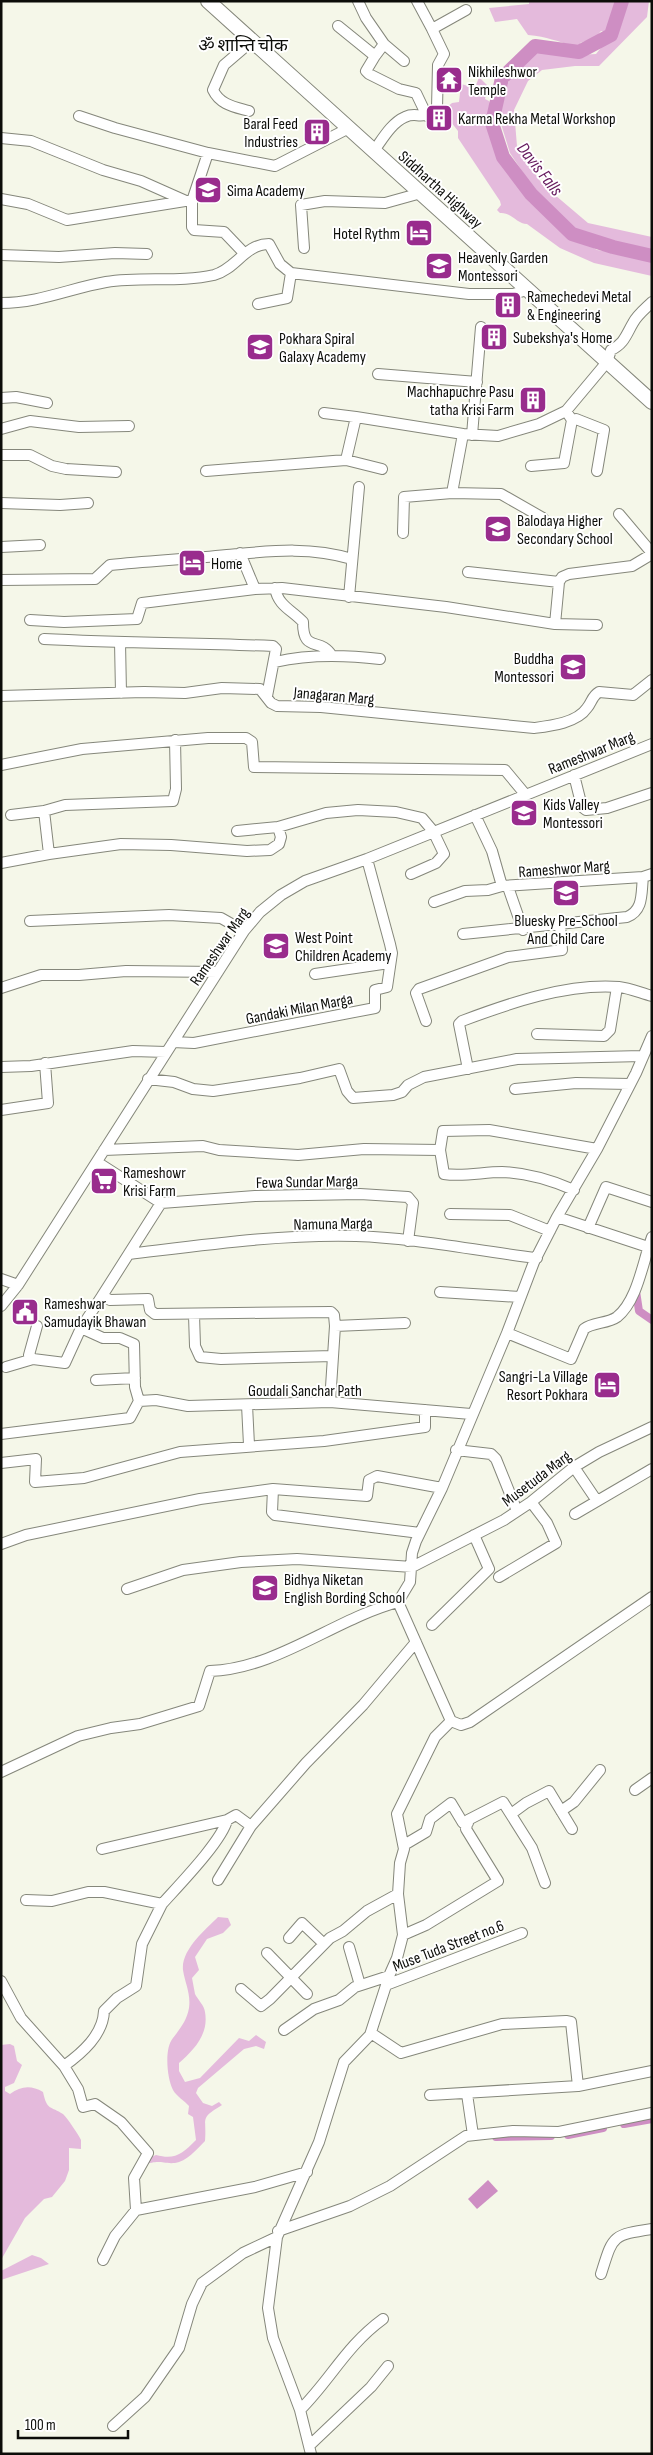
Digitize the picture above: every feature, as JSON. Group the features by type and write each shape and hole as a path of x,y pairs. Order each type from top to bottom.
{"highway":[{"name":"Siddhartha Highway","path":"208,1 652,402"}],"street":[{"path":"358,1 366,18 384,44 404,61"},
{"path":"373,152 392,127 406,116 427,116 437,108 438,65 444,54 417,1"},
{"path":"432,29 466,10"},
{"path":"338,26 376,56"},
{"path":"250,111 228,105 217,98 213,90 224,65 252,41"},
{"path":"384,44 366,71 399,89 416,93 427,116"},
{"path":"79,116 208,153 275,166 349,128"},
{"path":"1,138 31,141 103,170 156,187 189,201"},
{"path":"208,153 189,201 190,216 194,230 224,232 244,253"},
{"path":"304,248 301,205 325,201 385,203 421,194"},
{"path":"1,199 28,204 67,220 189,201"},
{"path":"1,303 24,302 107,282 214,275 234,266 244,253 259,244 269,244 280,264 292,273 469,294 513,294 527,290"},
{"path":"1,255 59,257 115,253 147,254"},
{"path":"258,304 287,298 292,273"},
{"path":"531,466 564,463 569,416 607,362 611,350 623,341 628,335 633,322 652,302"},
{"path":"452,493 467,434 477,382 480,327"},
{"path":"378,374 477,382"},
{"path":"1,398 16,397 47,403"},
{"path":"324,413 467,434 498,436 569,416 604,430 597,471"},
{"path":"346,460 356,418"},
{"path":"1,429 30,422 79,427 129,426"},
{"path":"1,455 30,454 52,466 66,469 116,472"},
{"path":"206,471 346,460 382,468"},
{"path":"349,596 360,487"},
{"path":"403,533 404,497 452,493 501,494 544,518"},
{"path":"1,502 60,505 88,503"},
{"path":"556,624 559,582 562,577 569,574 632,566 652,554 619,514"},
{"path":"1,547 40,545"},
{"path":"1,580 95,579 110,565 274,550 310,550 333,553 352,559"},
{"path":"240,553 255,588"},
{"path":"468,572 559,582"},
{"path":"30,620 64,622 137,619 142,603 255,588 275,588 446,607 556,624 597,626"},
{"path":"275,588 276,596 283,606 303,622 304,638 306,641 321,646 332,656"},
{"path":"44,639 273,646 276,649 275,662 267,696"},
{"path":"120,642 121,693"},
{"path":"275,662 294,658 332,656 380,659"},
{"name":"Janagaran Marg","path":"1,696 185,693 222,688 260,690 277,706 321,707 534,728 558,724 579,715 588,708 592,698 599,692 633,695 652,680"},
{"path":"1,766 64,751 176,740 246,738 252,742 254,767 505,770 525,794"},
{"path":"11,816 44,811 65,805 174,801 176,795 176,740"},
{"name":"Rameshwar Marg","path":"1,1306 18,1285 244,931 260,912 281,895 305,881 652,744"},
{"path":"574,775 582,807 586,810 607,808 652,793"},
{"path":"237,831 278,827 326,813 358,810 396,812 422,818 433,831 443,848 443,857 411,874"},
{"path":"44,811 49,854"},
{"name":"Rameshwor Marg","path":"463,934 523,930 627,917 636,914 640,907 647,876 505,886 492,851 474,815"},
{"path":"1,863 121,844 171,845 247,851 270,850 279,844 281,837 278,827"},
{"name":"Gandaki Milan Marga","path":"172,1042 194,1043 372,1010 377,1005 375,990 387,987 389,963 392,954 367,858"},
{"path":"434,902 465,891 488,890 505,886 523,930"},
{"path":"30,921 169,915 222,918 244,931"},
{"path":"426,1020 416,993 418,989 508,957 561,951 563,949 560,925"},
{"name":"Gandaki Milan Marga","path":"315,974 389,963"},
{"path":"1,988 41,975 79,976 126,970 218,972"},
{"path":"468,1068 460,1023 537,998 583,987 617,987 652,996"},
{"path":"537,1034 604,1036 610,1030 617,987"},
{"path":"1,1772 78,1736 111,1728 140,1724 199,1706 210,1671 231,1670 247,1665 316,1638 380,1607 398,1602 410,1582 412,1553 420,1532 442,1488 471,1414 510,1334 520,1297 537,1258 557,1217 597,1149 652,1036"},
{"path":"1,1067 46,1064 132,1051 166,1052"},
{"path":"148,1079 174,1082 193,1089 213,1091 300,1078 339,1069 347,1091 353,1098 393,1095 402,1092 408,1085 424,1077 517,1059 642,1056"},
{"path":"1,1110 48,1103 46,1064"},
{"path":"515,1089 576,1083 630,1084"},
{"path":"574,1190 547,1178 502,1172 454,1176 444,1174 440,1150 443,1131 481,1130 597,1149"},
{"path":"104,1150 203,1146 220,1150 298,1155 364,1149 440,1150"},
{"path":"6,1367 33,1359 65,1363 81,1328 161,1203 96,1162"},
{"path":"588,1228 606,1187 652,1202"},
{"name":"Fewa Sundar Marga","path":"161,1203 255,1196 360,1194 408,1198 413,1203 408,1241"},
{"path":"450,1214 510,1215 550,1231"},
{"path":"510,1334 571,1359 584,1328 616,1318 632,1296 650,1242 588,1228 557,1217"},
{"name":"Namuna Marga","path":"129,1254 216,1243 355,1236 537,1258"},
{"path":"1,1279 18,1285"},
{"path":"440,1292 520,1297"},
{"path":"102,1296 110,1300 148,1299 150,1310 155,1314 331,1312 334,1314 335,1326 330,1402"},
{"path":"194,1315 195,1346 200,1357 221,1359 333,1356"},
{"path":"335,1326 405,1323"},
{"path":"33,1359 29,1355 37,1326"},
{"path":"1,1434 130,1418 139,1400 135,1378 134,1344 120,1338 103,1338 81,1328"},
{"path":"96,1380 135,1378"},
{"name":"Goudali Sanchar Path","path":"139,1400 156,1400 188,1406 330,1402 471,1414"},
{"path":"247,1405 249,1445"},
{"path":"1,1462 36,1459 35,1482 54,1482 106,1474 180,1452 249,1445 324,1441 425,1427 425,1410"},
{"name":"Musetuda Marg","path":"412,1567 517,1511 574,1467 599,1452 652,1427"},
{"path":"456,1450 490,1454 496,1459 517,1511"},
{"path":"574,1467 597,1501"},
{"path":"575,1514 652,1469"},
{"path":"1,1544 26,1535 200,1499 272,1489 367,1496 369,1480 376,1476 442,1488"},
{"path":"272,1489 272,1512 275,1515 420,1532"},
{"path":"499,1578 556,1543 547,1523 531,1502"},
{"path":"432,1625 489,1569 474,1535"},
{"path":"127,1589 184,1570 234,1562 297,1560 412,1567"},
{"path":"398,1602 451,1722 461,1725 470,1722 652,1597"},
{"path":"218,1880 251,1826 306,1763 363,1705 416,1642"},
{"path":"310,2450 300,2410 273,2338 268,2308 277,2234 307,2172 344,2062 371,2033 387,1981 397,1958 403,1935 398,1894 404,1845 396,1814 435,1737 451,1722"},
{"path":"561,1811 574,1802 600,1770"},
{"path":"635,1790 652,1778"},
{"path":"511,1814 549,1791 572,1829"},
{"path":"403,1935 426,1925 498,1881 466,1829 468,1820 503,1802 532,1848 545,1883"},
{"path":"404,1845 426,1832 430,1819 440,1809 451,1803 463,1823 468,1823"},
{"path":"102,1848 227,1820 236,1815 251,1826"},
{"path":"64,2066 91,2043 104,2021 104,2011 118,1998 136,1986 142,1944 162,1904 225,1830 227,1820"},
{"path":"26,1900 52,1901 88,1892 104,1892 162,1904"},
{"path":"241,1989 261,2006 323,1944 367,1911 398,1894"},
{"path":"289,1938 302,1923 323,1944"},
{"name":"Muse Tuda Street no.6","path":"284,2030 314,2009 339,2000 360,1985 387,1981 522,1933"},
{"path":"348,1947 360,1985"},
{"path":"267,1953 307,1994"},
{"path":"1,1981 21,2018 64,2066 78,2089 83,2107 95,2104 121,2122 148,2153 134,2178 136,2210"},
{"path":"371,2033 401,2053 502,2024 566,2020 571,2022 578,2086"},
{"path":"430,2095 578,2086 652,2072"},
{"path":"467,2094 473,2135"},
{"path":"113,2426 145,2396 179,2348 192,2304 202,2283 243,2253 277,2234 350,2206 382,2190 466,2136 512,2130 558,2132 652,2113"},
{"path":"103,2260 115,2236 136,2210 256,2187 307,2172"},
{"path":"601,2274 611,2242 626,2233 652,2229"},
{"path":"300,2410 312,2398 344,2354 363,2333 383,2319"},
{"path":"310,2450 371,2387 388,2366"}],"shaded area":[{"path":"529,1 620,1 617,15 610,26 611,31 608,33 601,31 596,37 580,43 581,47 577,49 574,46 552,39 528,35 517,19 495,22 489,8 529,4"},
{"path":"629,1 649,1 647,17 599,66 575,66 542,70 528,81 514,110 517,146 542,184 588,223 652,237 652,250 620,246 590,239 560,220 546,207 510,153 498,114 512,71 535,50 579,55 596,54 622,21"},
{"path":"479,77 488,86 485,99 489,101 492,108 490,123 495,134 495,148 499,156 528,191 529,202 541,206 574,240 584,242 597,250 618,253 627,252 652,261 652,276 594,263 560,248 527,224 497,210 501,205 500,201 458,138 458,131 447,117 446,108 452,103 459,102 461,84 475,88"},
{"path":"218,1917 228,1918 231,1925 223,1933 207,1939 195,1957 199,1970 192,1978 195,1994 204,2009 206,2020 199,2041 179,2063 179,2071 185,2082 200,2078 239,2038 249,2041 256,2035 266,2042 264,2049 256,2046 244,2049 198,2088 196,2093 203,2103 212,2106 219,2102 222,2105 207,2116 205,2141 195,2151 179,2162 157,2162 143,2165 147,2159 156,2155 168,2157 178,2155 196,2140 193,2117 188,2114 189,2106 176,2095 171,2085 167,2056 170,2043 181,2028 189,2008 189,1993 183,1963 195,1941"},
{"path":"10,2044 14,2046 17,2061 22,2065 14,2083 5,2087 5,2091 10,2094 18,2089 30,2087 43,2092 48,2105 68,2119 81,2140 81,2149 69,2148 69,2170 65,2181 52,2197 44,2199 25,2218 1,2260 1,2045"},
{"path":"488,2180 498,2191 477,2209 468,2199"},
{"path":"32,2255 41,2258 49,2264 1,2280 1,2271"}],"waterway":[{"name":"Davis Falls","path":"622,1 611,35 579,52 535,46 502,78 492,123 503,157 531,194 572,234 613,247 652,256"},
{"path":"636,1291 639,1311 652,1320"},
{"path":"624,2124 652,2119"},
{"path":"568,2135 603,2128"},
{"path":"496,2137 551,2136"}],"place":[{"name":"Nikhileshwor Temple","path":"449,80"},
{"name":"Karma Rekha Metal Workshop","path":"439,118"},
{"name":"Baral Feed Industries","path":"317,132"},
{"name":"Sima Academy","path":"208,190"},
{"name":"Hotel Rythm","path":"419,233"},
{"name":"Heavenly Garden Montessori","path":"439,266"},
{"name":"Ramechedevi Metal & Engineering","path":"508,305"},
{"name":"Subekshya's Home","path":"494,337"},
{"name":"Pokhara Spiral Galaxy Academy","path":"260,347"},
{"name":"Machhapuchre Pasu tatha Krisi Farm","path":"533,400"},
{"name":"Balodaya Higher Secondary School","path":"498,529"},
{"name":"Home","path":"192,563"},
{"name":"Buddha Montessori","path":"573,667"},
{"name":"Kids Valley Montessori","path":"524,813"},
{"name":"Bluesky Pre-School And Child Care","path":"566,893"},
{"name":"West Point Children Academy","path":"276,946"},
{"name":"Rameshowr Krisi Farm","path":"104,1181"},
{"name":"Rameshwar Samudayik Bhawan","path":"25,1312"},
{"name":"Sangri-La Village Resort Pokhara","path":"607,1385"},
{"name":"Bidhya Niketan English Bording School","path":"265,1588"}],"district":[{"name":"ॐ शान्ति चोक","path":"243,45"}]}
